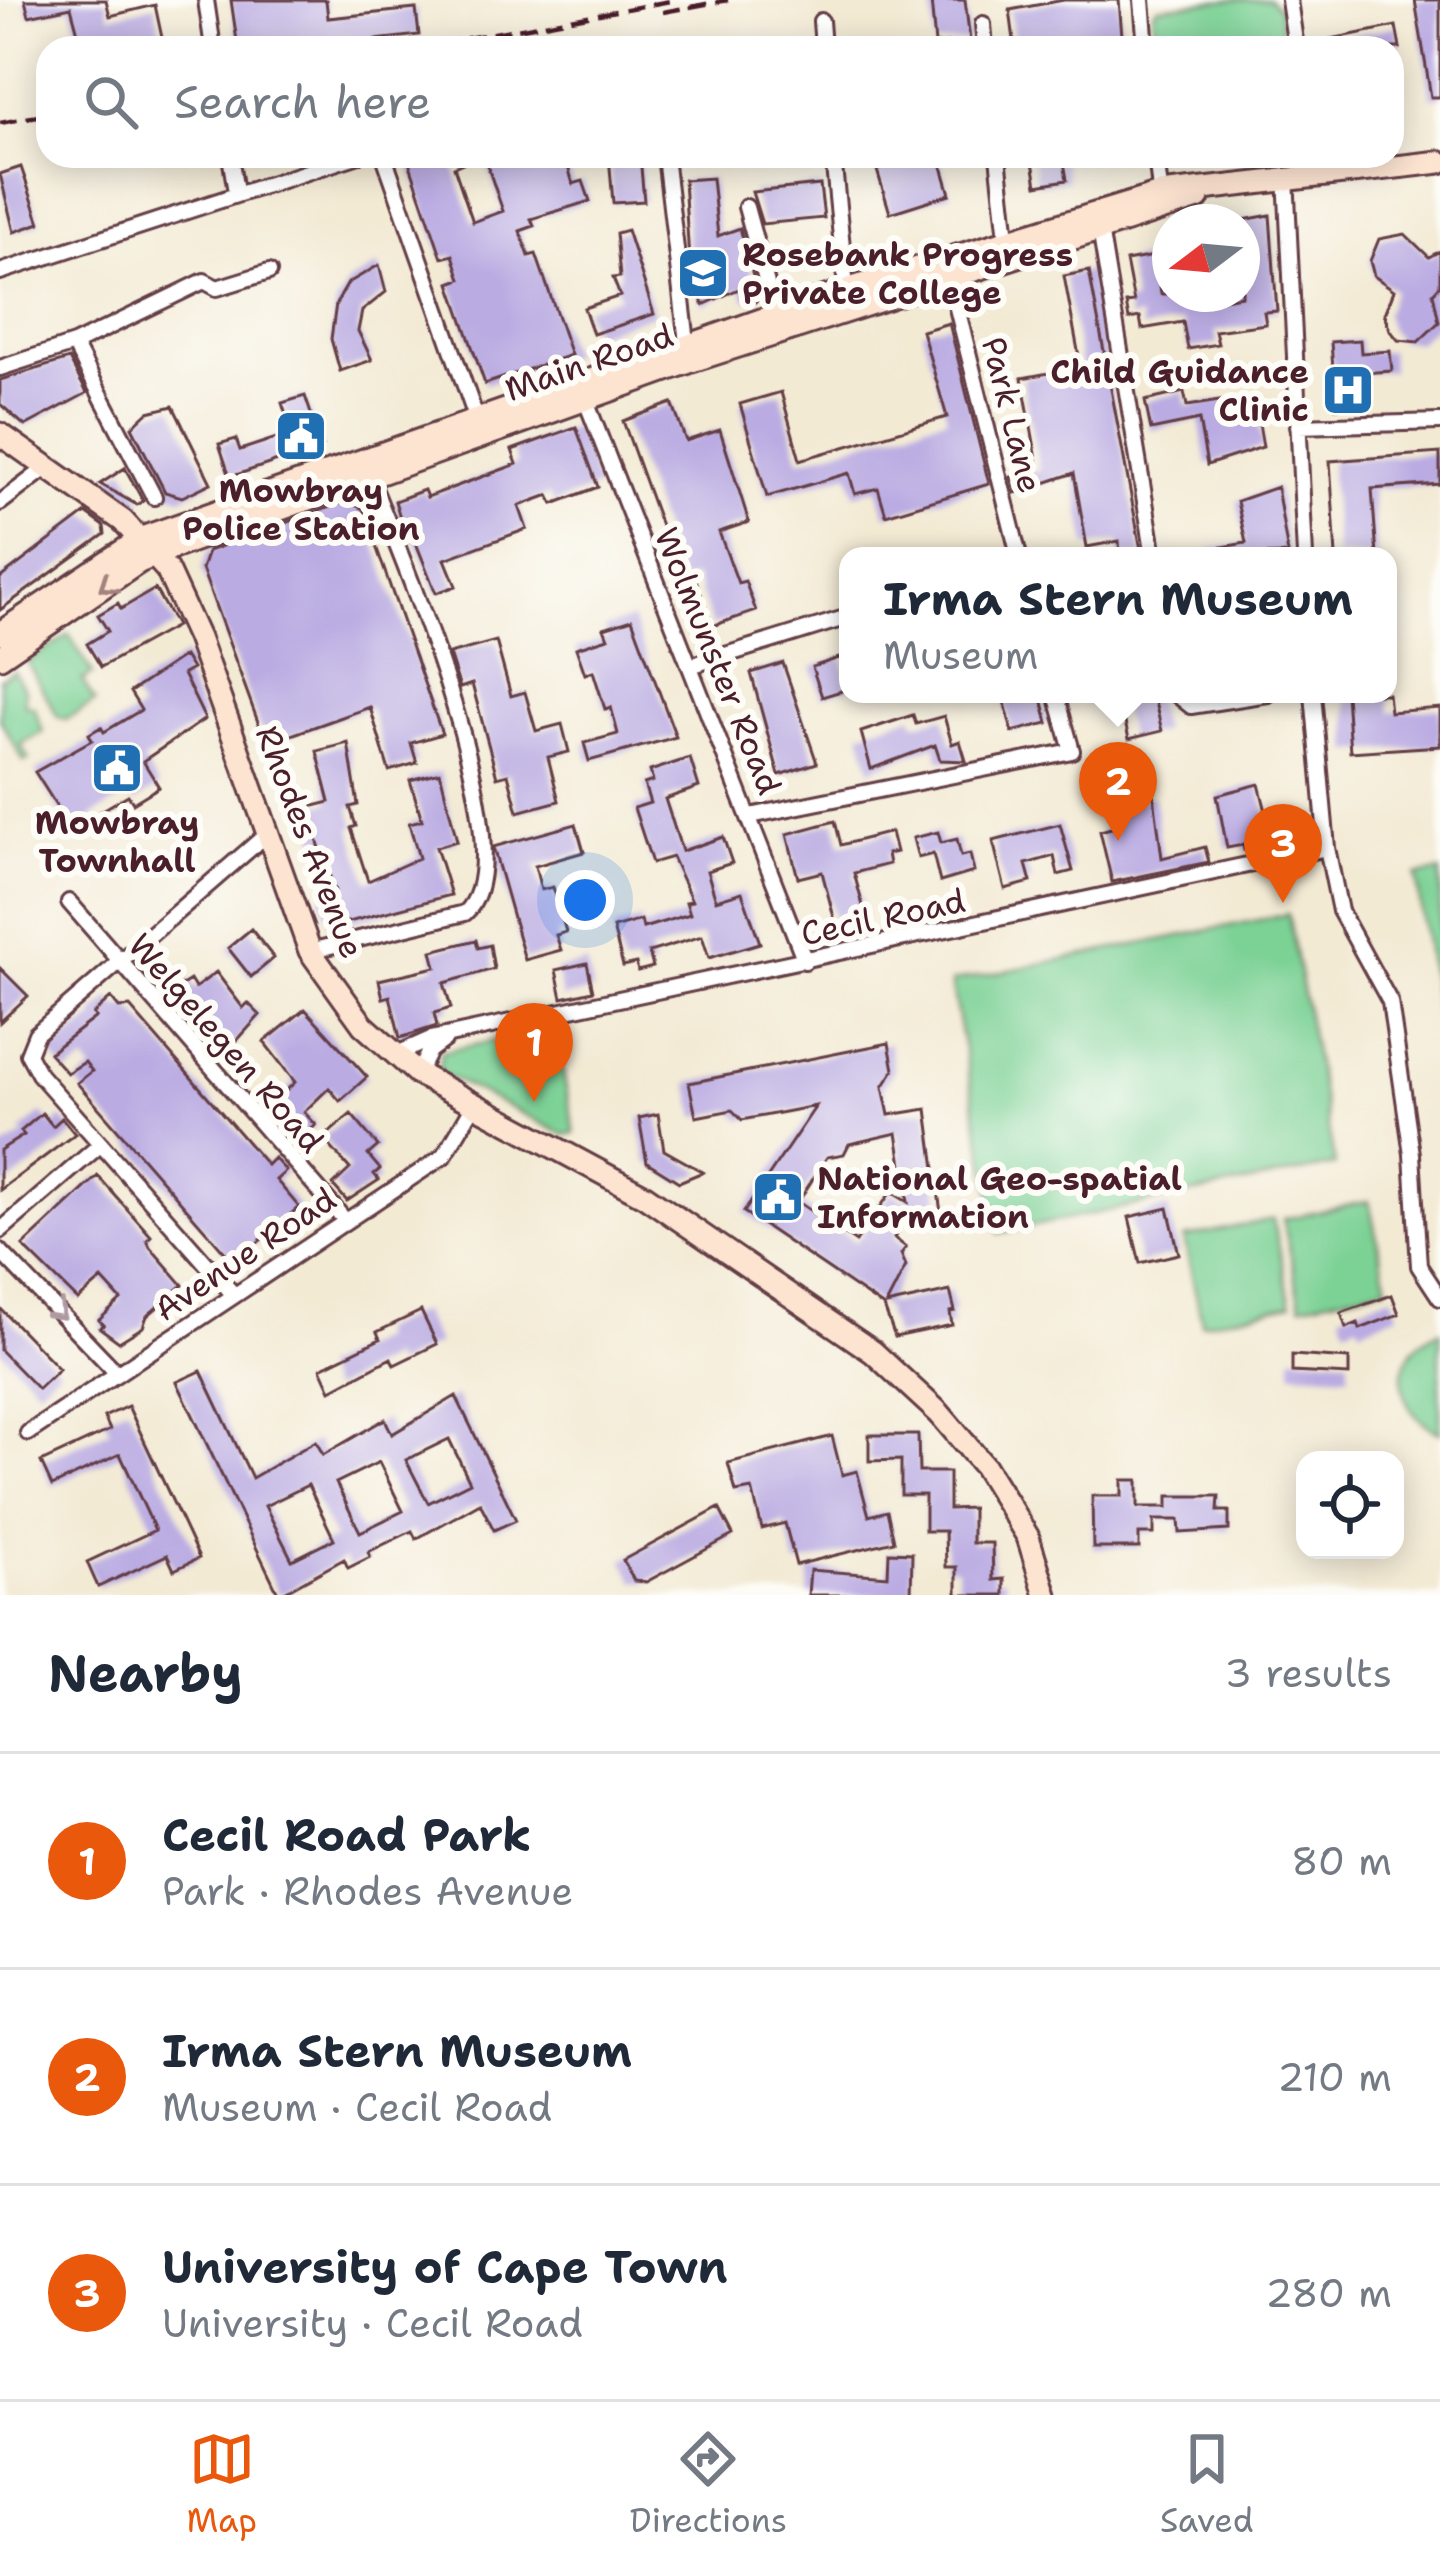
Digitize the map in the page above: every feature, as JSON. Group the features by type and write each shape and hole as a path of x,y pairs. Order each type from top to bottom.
{"main road":[{"name":"Main Road","path":"1404,163 1440,162"},
{"name":"Main Road","path":"0,633 149,546 479,425 847,299 1007,238 1286,176 1303,168"},
{"name":"Main Road","path":"688,353 776,314 1100,229 1161,202"},
{"path":"0,434 149,546"},
{"name":"Main Road","path":"0,657 149,546"},
{"name":"Rhodes Avenue","path":"149,546 198,638 310,951 341,999 418,1074 645,1196 873,1352 959,1435 1028,1537 1046,1595"}],"street":[{"path":"206,0 211,36"},
{"path":"1142,0 1145,36"},
{"path":"1289,0 1294,36"},
{"path":"821,21 822,36"},
{"path":"983,24 984,36"},
{"path":"232,168 236,192"},
{"path":"0,272 316,168"},
{"path":"388,168 479,425"},
{"path":"665,168 688,353"},
{"path":"834,168 847,299"},
{"path":"999,168 1007,238"},
{"path":"1157,168 1161,202"},
{"path":"1286,176 1305,547"},
{"path":"746,207 776,314"},
{"path":"1100,229 1153,547"},
{"path":"0,368 74,344 205,280 217,288 269,272"},
{"name":"Park Lane","path":"952,288 1017,547"},
{"path":"74,344 154,497"},
{"name":"Wolmunster Road","path":"582,390 805,961"},
{"path":"1298,426 1440,422"},
{"path":"310,951 465,913 474,902 482,852 482,825 453,691 365,466"},
{"path":"0,503 46,468"},
{"path":"693,665 839,619"},
{"path":"750,816 1072,751 1059,703"},
{"path":"1314,703 1327,848 1345,925 1390,1002 1412,1154 1418,1266 1438,1297"},
{"path":"233,1294 28,1054 36,1034 268,834"},
{"name":"Cecil Road","path":"395,1055 411,1043 1327,848"},
{"name":"Welgelegen Road","path":"69,902 344,1219"},
{"path":"418,1074 429,1051 450,1036"},
{"name":"Avenue Road","path":"28,1433 444,1156 474,1105"},
{"path":"0,1231 101,1144"},
{"path":"0,1251 116,1372"}],"green space":[{"path":"1269,0 1279,9 1282,36 1156,36 1153,12 1158,7"},
{"path":"69,635 93,674 82,680 95,702 66,719 58,717 27,662"},
{"path":"13,671 25,690 25,705 34,707 43,732 21,744 29,759 24,762 0,719 0,679"},
{"path":"1440,872 1440,1037 1416,876"},
{"path":"1288,914 1335,1165 999,1233 951,982"},
{"path":"554,1028 575,1133 565,1135 439,1072 441,1052"},
{"path":"1369,1201 1387,1286 1301,1305 1283,1219"},
{"path":"1273,1219 1291,1304 1202,1323 1184,1238"},
{"path":"1440,1331 1440,1432 1412,1410 1402,1381 1412,1352"}],"building":[{"path":"25,0 106,0 110,16 155,5 162,36 79,36 71,7 29,16"},
{"path":"231,0 326,0 328,18 416,9 419,35 410,36 236,36"},
{"path":"931,0 965,0 969,36 934,36"},
{"path":"1064,0 1119,0 1122,36 1013,36 1010,10"},
{"path":"1415,0 1440,0 1440,97 1431,97"},
{"path":"1396,26 1398,36 1346,36"},
{"path":"21,167 40,223 14,232 0,174"},
{"path":"411,168 454,168 473,222 503,211 488,168 568,168 573,184 583,181 590,201 531,219 534,226 520,231 529,256 536,254 571,355 485,384 450,283 461,279 453,255 442,258"},
{"path":"610,168 641,168 644,201 613,203"},
{"path":"942,168 950,194 890,213 877,170"},
{"path":"1034,168 1065,168 1067,180 1037,185"},
{"path":"712,178 718,236 740,228 759,298 755,302 745,298 741,288 703,305 689,259 684,180"},
{"path":"820,185 824,218 762,224 752,192"},
{"path":"1270,215 1277,311 1264,312 1266,324 1215,331 1218,344 1188,349 1183,322 1142,329 1140,317 1129,319 1126,303 1134,302 1126,261 1152,256 1152,312 1260,312 1260,217"},
{"path":"627,230 654,314 593,334 584,308 620,296 613,278 620,277 616,233"},
{"path":"1405,234 1429,257 1440,251 1440,285 1433,293 1439,322 1418,342 1398,340 1390,330 1385,314 1394,290 1374,276 1370,261 1379,239"},
{"path":"379,265 386,292 362,311 358,331 372,360 340,371 331,339 336,304 348,283"},
{"path":"1089,271 1141,547 1119,547 1119,541 1087,547 1074,473 1015,493 1011,477 1039,470 1022,378 1081,367 1064,276"},
{"path":"949,323 989,484 886,515 878,488 855,494 849,473 767,497 740,404 781,392 800,460 947,417 922,331"},
{"name":"Child Guidance Clinic","path":"1360,340 1361,353 1390,351 1392,371 1361,373 1363,406 1336,408 1331,342"},
{"path":"69,359 87,393 25,426 0,404 0,380"},
{"path":"1184,392 1187,406 1226,400 1229,423 1258,418 1263,447 1207,465 1199,420 1151,430 1145,401"},
{"name":"Mowbray Police Station","path":"305,396 322,446 230,477 219,444 236,439 240,450 292,433 282,403"},
{"path":"672,403 686,441 720,430 749,522 719,532 738,583 745,581 756,611 712,626 695,577 681,581 623,421"},
{"path":"173,406 211,483 182,497 165,492 132,427 148,412"},
{"path":"576,427 598,487 553,504 549,495 519,506 527,529 445,559 456,586 436,593 414,538 407,541 395,501 424,490 427,497 517,464 512,450"},
{"path":"1440,453 1440,484 1372,489 1376,547 1335,547 1330,461"},
{"path":"125,468 143,501 137,505 100,484"},
{"path":"1277,487 1287,547 1222,547 1246,543 1237,501"},
{"path":"347,501 363,509 442,734 411,743 417,763 389,771 370,707 266,744 202,569 208,551"},
{"path":"86,513 104,526 105,534 0,610 0,578"},
{"path":"155,589 176,626 101,667 87,644 108,631 98,615 118,603 121,609"},
{"path":"632,619 676,737 589,761 584,743 618,734 611,707 605,709 593,671 585,674 576,648 608,638 604,628"},
{"path":"496,641 511,696 525,692 536,731 562,724 569,752 548,757 559,801 518,812 508,774 497,777 472,684 460,688 449,654"},
{"path":"184,656 192,669 183,674 205,719 143,761 159,787 133,803 128,795 91,817 96,827 77,838 35,772 92,740 89,734 101,727 104,732 141,710 130,692"},
{"path":"839,658 839,692 822,697 812,667"},
{"path":"783,663 817,763 779,775 751,673"},
{"path":"1005,703 1043,703 1048,723 1012,732"},
{"path":"1120,703 1155,703 1162,731 1129,739"},
{"path":"1347,703 1389,703 1390,712 1440,708 1440,746 1350,752"},
{"path":"913,715 916,724 944,716 952,744 960,741 966,761 940,760 935,745 871,769 861,732"},
{"path":"348,743 358,805 350,807 356,826 351,828 368,881 419,858 409,823 422,820 410,780 440,772 457,841 436,847 451,895 330,927 320,896 335,891 306,808 330,802 317,751"},
{"path":"690,758 699,787 665,799 682,851 723,837 732,863 707,871 716,900 742,892 760,943 709,958 702,936 649,952 653,967 638,971 636,963 623,966 613,928 641,920 643,928 690,914 686,902 692,901 672,857 652,863 634,808 650,803 644,784 653,781 650,771"},
{"path":"1259,784 1269,823 1286,819 1290,835 1244,850 1243,845 1227,848 1217,795"},
{"path":"1154,796 1162,858 1205,847 1209,862 1112,882 1100,831 1115,827 1110,807"},
{"path":"835,821 841,845 891,832 896,852 887,854 889,864 854,873 866,917 836,925 822,872 798,878 787,834"},
{"path":"576,824 584,852 535,866 541,890 553,887 566,932 556,935 561,950 525,960 493,847"},
{"path":"1060,824 1073,871 1058,875 1054,856 1026,864 1031,882 1005,889 993,841"},
{"path":"938,832 941,843 957,839 961,856 970,854 974,872 940,882 933,854 918,858 913,838"},
{"path":"251,929 274,958 251,977 228,948"},
{"path":"476,940 478,948 490,945 494,969 444,983 451,1008 434,1013 437,1026 400,1038 390,996 383,998 379,980 436,967 432,951"},
{"path":"587,963 593,991 562,998 556,970"},
{"path":"0,968 28,996 0,1022"},
{"path":"216,972 243,1008 248,1003 260,1015 233,1045 196,1016 179,987 190,980 195,988"},
{"path":"111,998 119,1008 130,1007 267,1165 274,1158 286,1171 276,1180 299,1207 234,1263 77,1083 92,1071 85,1062 67,1073 49,1053 96,1017 93,1014"},
{"path":"305,1009 367,1077 340,1101 329,1088 304,1112 316,1125 299,1140 268,1108 295,1082 264,1042"},
{"name":"National Geo-spatial Information","path":"889,1043 894,1070 883,1087 889,1115 927,1109 941,1213 907,1218 894,1238 906,1247 901,1254 906,1266 886,1305 950,1291 955,1311 950,1312 952,1325 895,1337 884,1307 744,1212 816,1106 742,1120 732,1110 696,1117 689,1083","holes":["897,1133 908,1202 891,1192 856,1242 798,1202 827,1157 844,1154 849,1144"]},
{"path":"42,1113 53,1126 62,1118 75,1134 0,1190 0,1150 24,1135 21,1131"},
{"path":"351,1114 378,1146 368,1155 380,1169 374,1174 379,1180 347,1201 333,1185 350,1169 323,1138"},
{"path":"658,1114 664,1150 703,1172 679,1182 647,1162 639,1118"},
{"path":"98,1176 151,1236 147,1240 150,1247 183,1285 147,1316 143,1327 119,1342 100,1328 104,1325 99,1320 121,1300 102,1279 78,1300 23,1246"},
{"path":"1168,1208 1179,1254 1140,1263 1129,1217"},
{"path":"1392,1295 1399,1314 1360,1329 1358,1323 1346,1328 1341,1313"},
{"path":"0,1308 59,1369 38,1389 0,1350"},
{"path":"421,1311 437,1344 394,1365 391,1358 331,1390 321,1368 380,1339 377,1332"},
{"path":"1292,1355 1349,1359 1349,1375 1292,1372"},
{"path":"201,1371 252,1478 316,1441 323,1455 385,1419 392,1434 456,1396 516,1520 494,1530 480,1503 416,1539 412,1531 368,1552 370,1557 348,1568 344,1559 279,1595 177,1382","holes":["449,1439 470,1482 428,1503 406,1460","379,1462 403,1511 360,1532 336,1483","308,1485 334,1539 292,1560 265,1506"]},
{"path":"128,1406 199,1558 174,1570 167,1555 98,1587 87,1562 155,1530 120,1454 52,1486 41,1462 110,1430 104,1417"},
{"path":"869,1435 918,1435 919,1472 949,1472 949,1509 972,1508 972,1543 992,1543 993,1580 1004,1579 1004,1595 957,1595 957,1567 946,1567 945,1531 925,1531 925,1495 901,1495 901,1460 869,1461"},
{"path":"832,1436 842,1475 857,1471 869,1516 887,1511 894,1541 796,1565 785,1523 762,1529 752,1489 736,1492 728,1463"},
{"path":"1122,1480 1138,1480 1138,1507 1168,1507 1168,1496 1219,1496 1218,1511 1229,1511 1229,1530 1180,1533 1179,1520 1154,1520 1154,1534 1139,1534 1139,1548 1093,1548 1092,1496 1122,1496"},
{"path":"719,1508 733,1535 646,1582 634,1581 623,1560"},
{"path":"889,1552 912,1553 911,1595 808,1595 810,1570 888,1576"}],"railway":[{"path":"478,36 676,0"},
{"path":"663,12 728,0"},
{"path":"0,123 36,116"}],"place":[{"name":"Rosebank Progress Private College","path":"703,273"},
{"name":"Child Guidance Clinic","path":"1348,390"},
{"name":"Mowbray Police Station","path":"301,436"},
{"name":"Mowbray Townhall","path":"117,768"},
{"name":"Irma Stern Museum","path":"1118,841"},
{"name":"University of Cape Town","path":"1283,903"},
{"name":"Cecil Road Park","path":"534,1102"},
{"name":"National Geo-spatial Information","path":"778,1197"}]}
